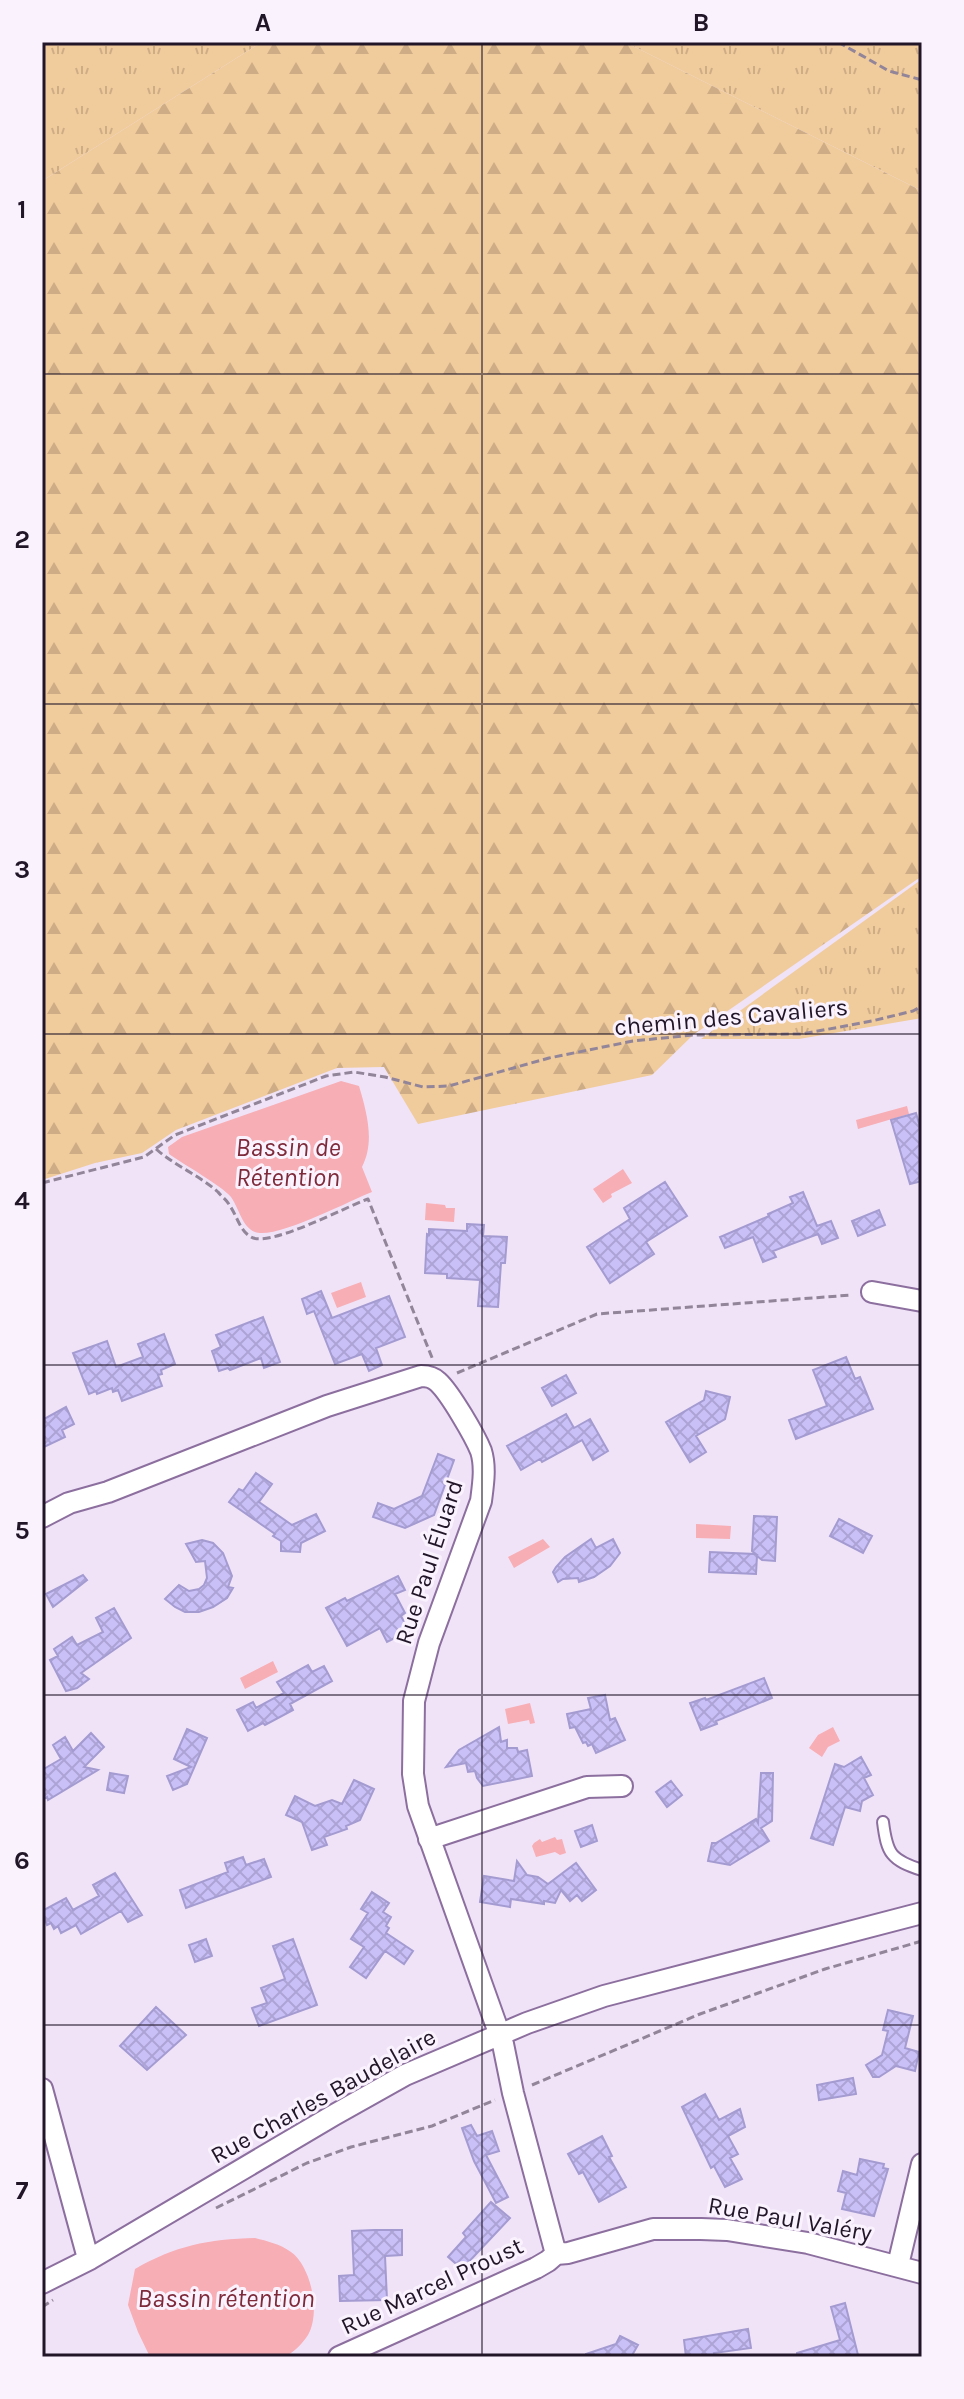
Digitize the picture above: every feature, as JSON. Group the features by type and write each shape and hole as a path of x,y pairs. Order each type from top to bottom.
{"street":[{"path":"872,1292 922,1301"},
{"path":"42,1517 69,1503 108,1492 327,1406 411,1377 434,1379"},
{"name":"Rue Paul Éluard","path":"434,1379 471,1432 481,1453 484,1477 481,1501 429,1643 414,1701 413,1774 418,1806 499,2035"},
{"path":"429,1839 587,1787 622,1786"},
{"name":"Rue Charles Baudelaire","path":"48,2291 90,2259 405,2075 568,2008 658,1981 922,1913"},
{"name":"Rue Marcel Proust","path":"339,2357 536,2268 556,2254 499,2035"},
{"path":"42,2089 90,2259"},
{"path":"898,2265 922,2164"},
{"name":"Rue Paul Valéry","path":"556,2254 653,2229 727,2230 808,2243 922,2273"}],"lane":[{"path":"883,1822 892,1856 901,1863 922,1870"}],"path":[{"path":"838,42 889,71 922,80"},
{"name":"chemin des Cavaliers","path":"42,1183 144,1157 175,1135 326,1076 354,1072 423,1087 449,1086 549,1058 633,1041 693,1035 802,1034 872,1021 922,1006"},
{"path":"156,1149 212,1187 229,1203 243,1229 252,1238 266,1240 289,1233 368,1199 437,1368 434,1379"},
{"path":"434,1379 597,1314 872,1292"},
{"path":"215,2209 307,2163 351,2147 432,2126 700,2014 825,1969 922,1941"},
{"path":"42,2307 48,2291"}],"green space":[{"path":"42,42 262,42 42,181"},
{"path":"262,42 625,42 922,191 922,876 693,1035 652,1075 418,1124 384,1067 337,1068 176,1130 142,1153 95,1163 42,1180 42,181"},
{"path":"625,42 922,42 922,191"},
{"path":"922,879 922,1018 799,1039 701,1039"}],"water":[{"name":"Bassin de Rétention","path":"341,1081 359,1086 362,1096 369,1138 362,1167 372,1192 312,1218 278,1230 255,1232 247,1226 226,1192 169,1154 168,1147 182,1137"},
{"path":"907,1106 909,1114 858,1129 856,1120"},
{"path":"623,1169 632,1183 611,1194 612,1197 603,1203 593,1189"},
{"path":"426,1203 455,1208 454,1222 425,1220"},
{"path":"361,1282 366,1297 337,1308 331,1293"},
{"path":"696,1524 731,1526 730,1539 696,1538"},
{"path":"543,1539 550,1547 514,1568 508,1557"},
{"path":"273,1661 278,1672 245,1689 240,1678"},
{"path":"530,1703 535,1723 530,1724 529,1720 508,1724 505,1709"},
{"path":"833,1727 840,1741 828,1747 822,1757 809,1748 818,1735"},
{"path":"555,1837 562,1839 566,1853 560,1855 555,1852 536,1857 532,1846 534,1843"},
{"name":"Bassin rétention","path":"255,2238 287,2249 298,2259 309,2279 314,2315 308,2335 301,2344 285,2357 150,2357 128,2305 135,2269 192,2245"}],"building":[{"path":"916,1113 922,1134 922,1181 910,1184 891,1120"},
{"path":"665,1182 687,1216 646,1242 654,1254 610,1283 587,1247 630,1219 624,1208"},
{"path":"803,1192 817,1226 831,1221 838,1238 822,1244 818,1234 773,1251 776,1257 763,1262 753,1237 725,1248 720,1237 793,1203 790,1197"},
{"path":"879,1210 885,1225 858,1236 852,1221"},
{"path":"467,1224 484,1225 483,1236 507,1237 505,1263 501,1263 498,1307 478,1306 480,1280 425,1273 429,1229 467,1231"},
{"path":"321,1291 332,1318 389,1296 405,1337 376,1348 382,1365 369,1371 362,1354 335,1364 314,1311 307,1314 302,1299"},
{"path":"263,1317 280,1362 264,1368 261,1358 219,1371 212,1351 221,1347 216,1335"},
{"path":"164,1334 175,1364 161,1370 162,1374 158,1375 162,1386 122,1401 118,1390 113,1392 112,1388 89,1394 73,1353 107,1341 116,1367 143,1357 138,1344"},
{"path":"846,1357 855,1379 860,1377 873,1409 796,1439 789,1420 827,1406 813,1370"},
{"path":"566,1375 576,1393 552,1406 542,1388"},
{"path":"706,1391 730,1397 725,1419 696,1436 706,1452 690,1462 666,1422 704,1400"},
{"path":"66,1407 74,1424 62,1430 65,1437 42,1448 42,1420"},
{"path":"566,1414 574,1428 590,1419 608,1451 593,1460 582,1440 521,1470 507,1446"},
{"path":"438,1454 454,1460 434,1515 405,1528 373,1517 378,1503 394,1509 422,1496"},
{"path":"256,1473 272,1484 259,1502 292,1525 316,1514 325,1531 301,1543 300,1552 281,1551 281,1541 273,1536 275,1534 229,1502 239,1489 243,1491"},
{"path":"754,1516 777,1517 775,1561 762,1560 757,1556 756,1574 709,1572 710,1552 756,1554 752,1551"},
{"path":"839,1519 872,1536 863,1553 830,1536"},
{"path":"591,1539 596,1548 613,1539 620,1553 610,1566 594,1577 579,1582 578,1578 558,1582 553,1572 556,1567"},
{"path":"202,1540 213,1543 223,1553 232,1576 228,1587 233,1588 227,1598 213,1607 199,1612 185,1612 165,1599 179,1585 189,1591 204,1585 207,1578 205,1561 196,1562 186,1544"},
{"path":"83,1575 87,1580 53,1607 46,1594"},
{"path":"398,1576 405,1590 395,1594 405,1613 401,1616 409,1631 387,1642 380,1628 347,1646 326,1608"},
{"path":"114,1608 131,1638 81,1673 89,1679 77,1688 66,1691 50,1660 58,1656 54,1649 72,1637 77,1645 103,1632 96,1618"},
{"path":"308,1665 312,1672 324,1666 332,1681 290,1704 293,1710 248,1731 237,1710 253,1702 256,1708 284,1693 277,1682"},
{"path":"764,1678 772,1698 701,1730 690,1703"},
{"path":"605,1695 610,1720 615,1718 625,1740 596,1753 592,1744 588,1746 586,1742 583,1743 575,1727 570,1728 567,1714 591,1709 588,1698"},
{"path":"499,1727 501,1742 507,1740 507,1748 517,1748 518,1752 527,1750 532,1776 483,1786 475,1771 468,1772 466,1763 446,1767 459,1750"},
{"path":"187,1729 207,1738 187,1784 173,1790 167,1776 191,1767 174,1759"},
{"path":"91,1733 104,1747 84,1767 98,1770 48,1800 47,1797 42,1800 42,1770 61,1759 53,1745 65,1737 73,1751"},
{"path":"861,1757 871,1775 864,1778 873,1795 862,1801 860,1811 845,1807 833,1845 811,1838 835,1764 844,1767"},
{"path":"110,1773 128,1776 124,1793 107,1790"},
{"path":"761,1773 773,1773 772,1821 761,1828 769,1841 730,1865 708,1861 712,1843 756,1819 758,1823"},
{"path":"354,1780 374,1789 360,1820 346,1826 347,1829 324,1837 327,1845 312,1850 302,1822 286,1815 295,1796 315,1806 332,1800 342,1804"},
{"path":"671,1781 682,1795 667,1807 656,1792"},
{"path":"592,1825 597,1841 581,1847 575,1831"},
{"path":"243,1857 246,1865 264,1859 271,1877 186,1908 180,1890 228,1872 225,1863"},
{"path":"517,1861 527,1875 538,1877 548,1884 576,1863 596,1890 582,1901 577,1895 570,1901 561,1890 555,1903 511,1899 510,1907 480,1902 484,1876 514,1881"},
{"path":"115,1873 142,1915 128,1922 121,1911 81,1934 76,1925 61,1933 58,1926 54,1929 51,1923 47,1925 42,1911 66,1898 73,1910 99,1896 93,1885"},
{"path":"372,1892 389,1903 383,1912 391,1917 386,1933 413,1951 404,1964 385,1951 366,1978 350,1967 364,1947 351,1939 368,1913 361,1909"},
{"path":"206,1939 212,1956 195,1962 189,1945"},
{"path":"293,1939 317,2005 259,2026 252,2008 267,2003 261,1988 285,1979 273,1946"},
{"path":"156,2007 186,2035 147,2070 120,2046"},
{"path":"888,2010 913,2016 905,2048 919,2052 915,2071 896,2066 879,2077 873,2077 866,2065 882,2055 888,2031 883,2030"},
{"path":"853,2078 856,2094 819,2100 817,2085"},
{"path":"705,2094 719,2120 740,2109 745,2127 728,2136 738,2154 730,2158 742,2179 725,2187 714,2166 711,2168 682,2107"},
{"path":"471,2125 477,2136 492,2131 499,2151 486,2155 508,2197 496,2203 474,2161 462,2128"},
{"path":"602,2136 612,2156 609,2157 626,2187 599,2202 583,2172 579,2174 568,2154"},
{"path":"860,2159 884,2164 883,2168 888,2169 874,2216 842,2209 846,2193 838,2191 843,2171 857,2175"},
{"path":"491,2202 510,2218 462,2269 448,2257 466,2237 463,2233"},
{"path":"402,2230 402,2255 385,2256 387,2300 340,2301 339,2276 354,2275 352,2231"},
{"path":"845,2303 858,2355 797,2357 797,2353 840,2340 831,2307"},
{"path":"748,2329 751,2348 714,2353 715,2357 686,2357 684,2340"},
{"path":"620,2336 638,2345 631,2357 586,2357 586,2354 616,2344"}]}
